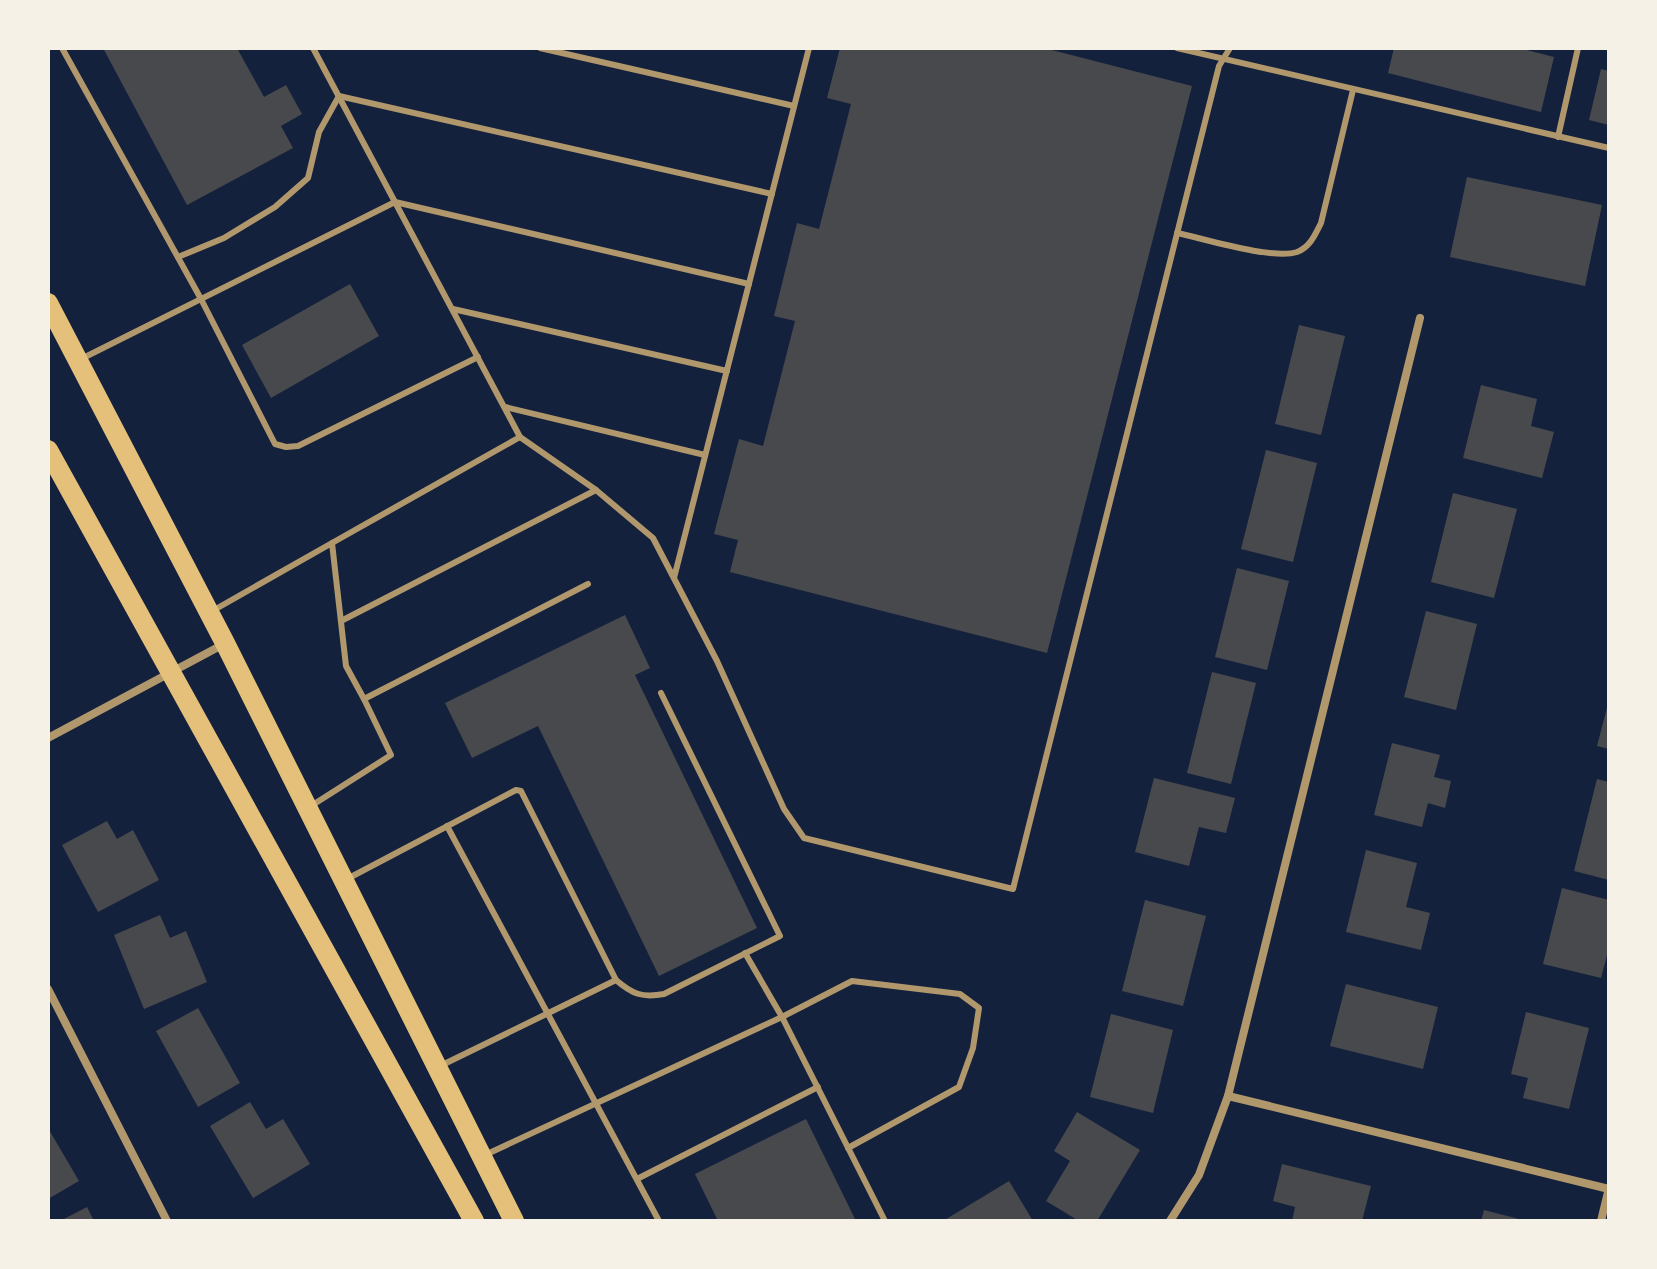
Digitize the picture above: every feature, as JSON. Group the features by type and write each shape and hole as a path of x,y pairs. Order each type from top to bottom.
{"main road":[{"path":"48,303 225,643 514,1221"},
{"path":"48,450 474,1221"}],"street":[{"path":"1170,1221 1199,1175 1228,1096 1420,318"},
{"path":"48,738 225,643"},
{"path":"48,989 167,1221"},
{"path":"1228,1096 1609,1189 1601,1221"}],"lane":[{"path":"62,48 201,299 275,444 298,446 478,357"},
{"path":"313,48 520,437 596,490 653,538 717,661 784,809 804,838 1013,889 1177,233 1222,60 1230,48"},
{"path":"540,48 794,106"},
{"path":"674,578 809,48"},
{"path":"1177,48 1609,148"},
{"path":"1558,137 1578,48"},
{"path":"1177,233 1281,255 1300,251 1313,240 1321,223 1353,90"},
{"path":"178,257 224,238 275,207 308,178 319,132 339,96"},
{"path":"339,96 772,194"},
{"path":"78,361 395,202 749,284"},
{"path":"453,309 727,371"},
{"path":"505,407 705,455"},
{"path":"209,613 520,437"},
{"path":"341,621 596,490"},
{"path":"308,808 391,755 346,666 332,543"},
{"path":"364,699 588,584"},
{"path":"344,880 516,790 521,791 616,980 630,992 645,998 664,994 780,936 661,693"},
{"path":"447,826 659,1221"},
{"path":"745,953 782,1017 885,1221"},
{"path":"437,1067 616,980"},
{"path":"482,1156 782,1017 852,981 960,994 979,1008 973,1048 959,1087 848,1148"},
{"path":"637,1179 818,1087"}],"building":[{"path":"103,48 237,48 264,97 286,85 302,114 281,126 293,148 187,205"},
{"path":"840,48 1044,48 1192,86 1047,653 730,572 738,540 714,534 739,439 763,446 795,321 774,316 797,223 819,229 851,104 827,98"},
{"path":"1394,48 1519,48 1554,57 1541,112 1388,73"},
{"path":"1601,69 1609,71 1609,125 1589,120"},
{"path":"1467,177 1602,205 1585,286 1450,257"},
{"path":"350,284 379,336 271,398 242,345"},
{"path":"1299,325 1345,336 1321,435 1275,424"},
{"path":"1481,385 1537,399 1531,426 1554,432 1542,478 1463,458"},
{"path":"1266,450 1317,463 1293,562 1241,549"},
{"path":"1453,493 1517,509 1494,598 1431,582"},
{"path":"1237,568 1289,581 1267,670 1215,657"},
{"path":"1426,611 1477,624 1456,710 1404,697"},
{"path":"625,615 650,668 635,675 757,928 659,976 538,726 472,758 445,703"},
{"path":"1212,672 1256,683 1231,784 1187,773"},
{"path":"1609,704 1609,749 1597,746"},
{"path":"1392,743 1440,755 1434,777 1451,781 1445,808 1428,803 1422,827 1374,815"},
{"path":"1154,778 1235,798 1226,833 1199,827 1189,866 1135,852"},
{"path":"1597,779 1609,782 1609,880 1574,871"},
{"path":"107,821 117,839 133,830 159,880 98,912 62,845"},
{"path":"1366,850 1417,863 1406,907 1430,913 1421,950 1346,932"},
{"path":"1562,888 1609,900 1609,948 1601,978 1543,964"},
{"path":"1145,900 1206,916 1183,1006 1122,991"},
{"path":"160,915 170,938 186,931 207,982 144,1009 114,935"},
{"path":"1346,984 1438,1007 1423,1069 1330,1046"},
{"path":"198,1008 240,1083 198,1107 156,1031"},
{"path":"1526,1012 1589,1028 1569,1109 1523,1098 1528,1078 1511,1074"},
{"path":"1111,1014 1173,1030 1153,1113 1090,1097"},
{"path":"250,1102 266,1129 283,1119 310,1164 253,1198 210,1126"},
{"path":"1077,1112 1140,1150 1097,1221 1079,1221 1046,1201 1070,1161 1054,1151"},
{"path":"806,1119 856,1221 718,1221 695,1174"},
{"path":"48,1128 79,1181 48,1199"},
{"path":"1282,1164 1371,1186 1362,1221 1292,1221 1295,1207 1273,1201"},
{"path":"1009,1181 1033,1221 943,1221"},
{"path":"87,1207 94,1221 60,1221"},
{"path":"1484,1210 1523,1220 1481,1221"}]}
